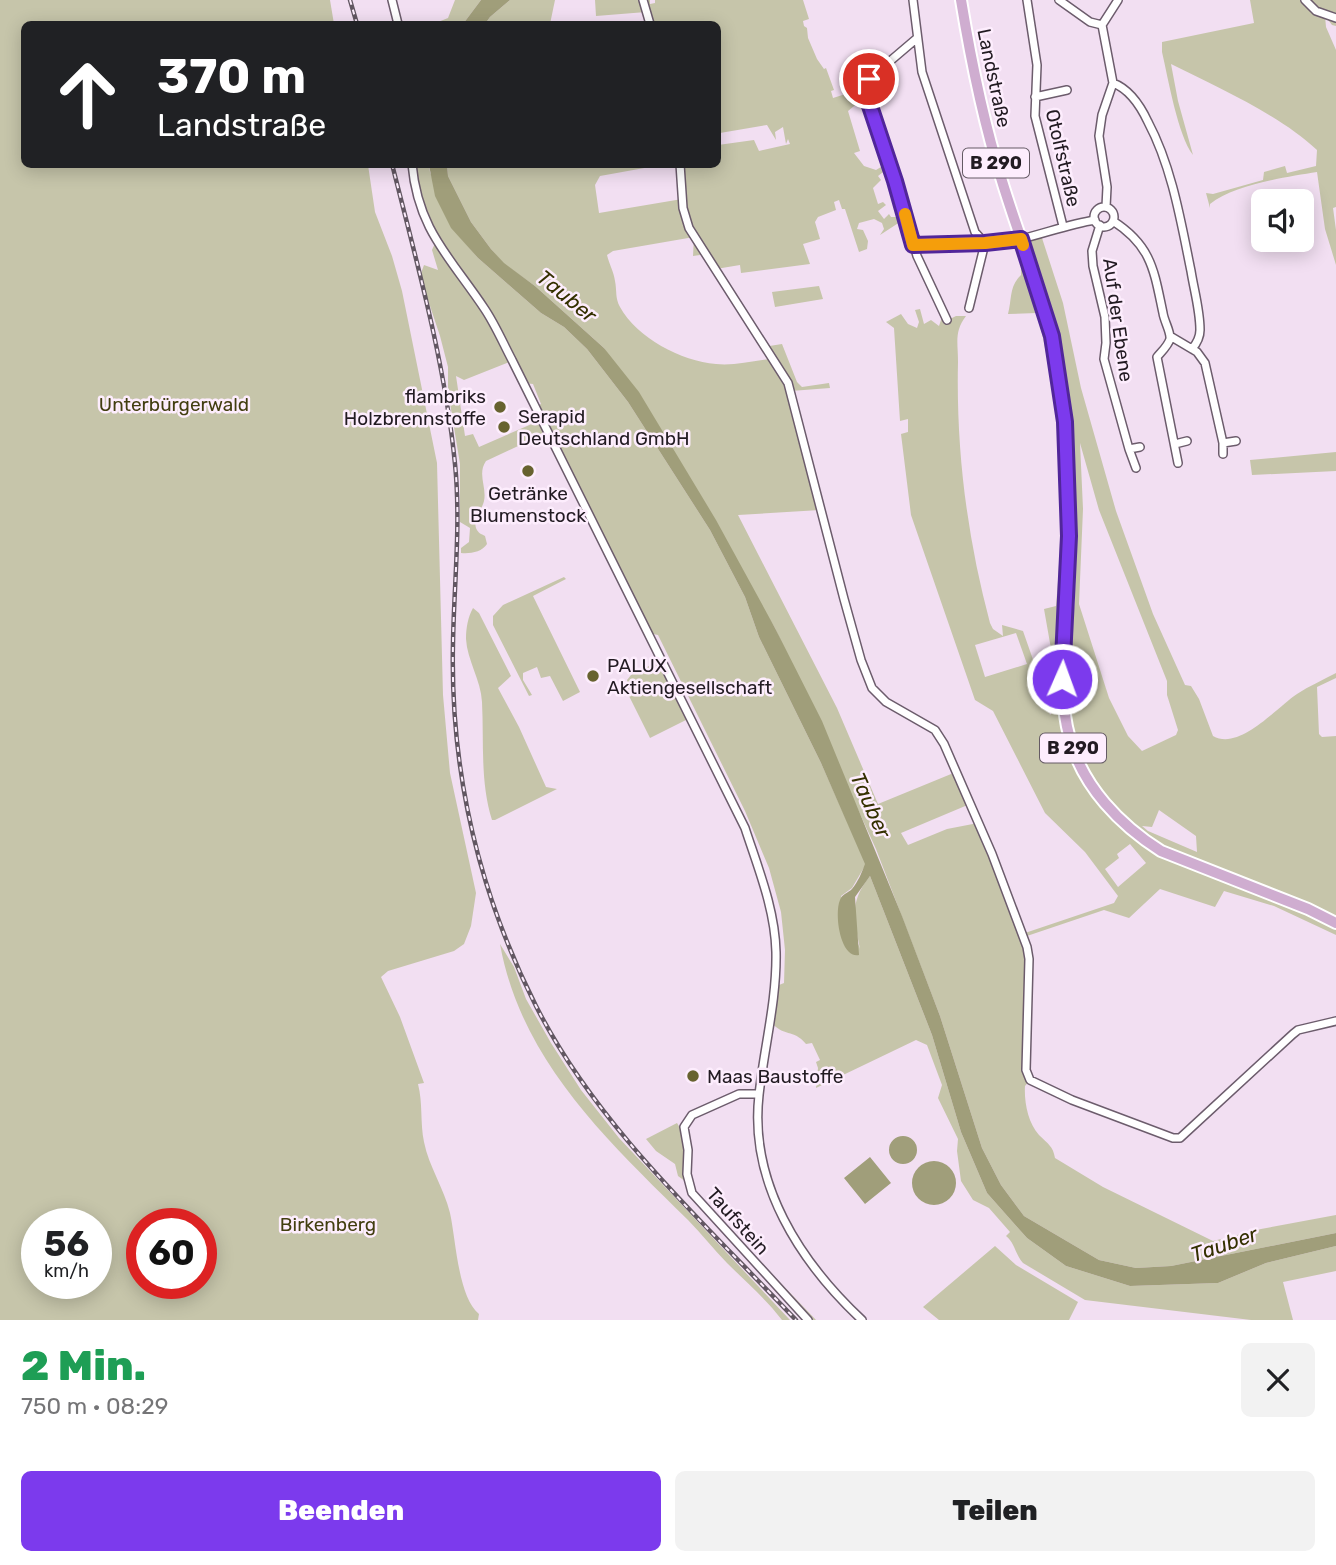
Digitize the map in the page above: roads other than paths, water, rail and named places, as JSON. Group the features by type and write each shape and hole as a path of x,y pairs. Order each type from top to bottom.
{"main road":[{"name":"Landstraße","path":"961,0 986,129 1048,322 1058,369 1067,443 1069,548 1062,679 1066,726 1074,752 1100,797 1122,822 1141,838 1161,851 1298,904 1336,923"}],"street":[{"path":"392,0 397,21"},
{"path":"643,0 649,21"},
{"path":"913,0 922,72 975,232 985,243"},
{"name":"Otolfstraße","path":"1027,0 1037,65 1035,116 1063,226"},
{"path":"1059,0 1090,22 1102,25"},
{"path":"1106,207 1107,187 1099,136 1102,114 1113,83 1102,25 1118,0"},
{"path":"1306,0 1316,11 1336,18"},
{"path":"916,39 869,79 865,91 897,186 913,245 947,320"},
{"path":"1113,83 1126,91 1140,108 1162,155 1183,231 1195,294 1200,332 1192,349"},
{"name":"Otolfstraße","path":"1035,97 1067,90"},
{"path":"413,168 417,198 430,231 486,311 745,828 768,900 776,952 773,1002 757,1112 760,1149 767,1180 791,1234 828,1286 862,1320"},
{"path":"680,168 683,208 689,228 788,383 847,611 872,688 886,702 939,734 992,854 1027,947 1026,1070 1030,1080 1084,1104 1173,1138 1180,1138 1298,1030 1336,1021"},
{"path":"1106,207 1113,212 1113,221"},
{"path":"1097,223 1097,210 1106,207"},
{"path":"913,245 1021,239 1063,226 1097,223 1107,226 1113,221"},
{"path":"1113,221 1132,235 1149,257 1170,336 1169,343 1157,357 1178,463"},
{"name":"Auf der Ebene","path":"1097,223 1092,259 1105,317 1104,359 1136,468"},
{"path":"970,308 985,243"},
{"path":"1170,336 1192,349 1205,363 1223,443 1223,454"},
{"path":"1175,444 1187,441"},
{"path":"1223,443 1236,441"},
{"path":"1129,449 1140,447"},
{"name":"Taufstein","path":"759,1094 739,1094 692,1115 686,1121 684,1126 689,1184 692,1194 808,1320"}],"railway":[{"path":"350,0 356,21"},
{"path":"393,168 429,313 450,426 457,509 453,643 457,737 472,830 499,919 536,1006 589,1092 654,1172 796,1320"}],"place":[{"name":"flambriks Holzbrennstoffe","path":"500,407"},
{"name":"Serapid Deutschland GmbH","path":"504,427"},
{"name":"Getränke Blumenstock","path":"528,471"},
{"name":"PALUX Aktiengesellschaft","path":"593,676"},
{"name":"Maas Baustoffe","path":"693,1076"}],"water label":[{"name":"Tauber","path":"567,296"},
{"name":"Tauber","path":"871,805"},
{"name":"Tauber","path":"1224,1244"}],"park label":[{"name":"Unterbürgerwald","path":"174,404"},
{"name":"Birkenberg","path":"328,1224"}]}
